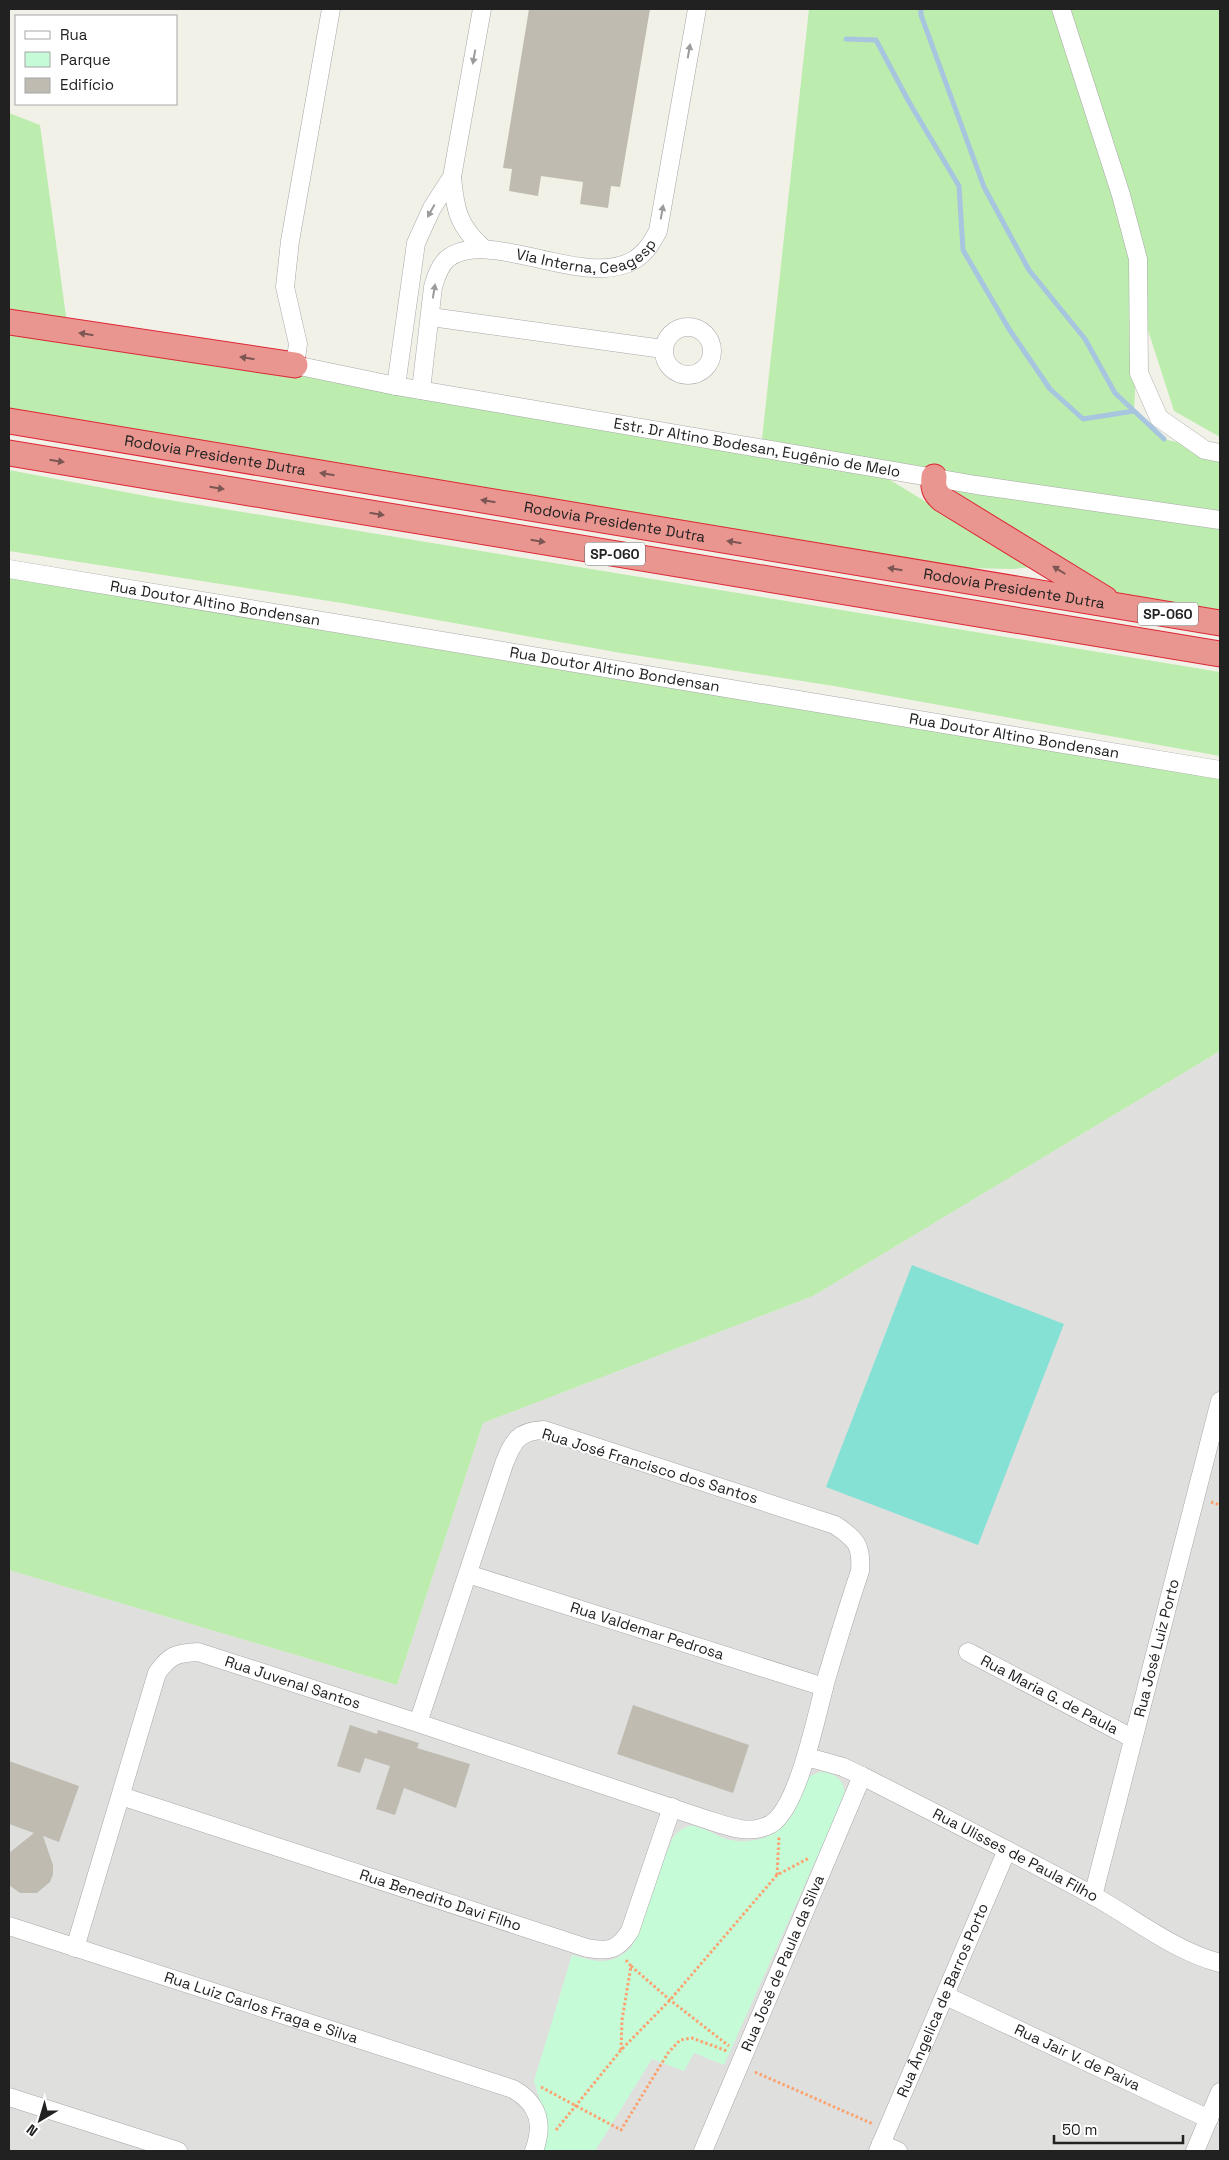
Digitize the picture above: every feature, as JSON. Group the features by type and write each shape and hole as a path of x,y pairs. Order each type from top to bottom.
{"highway":[{"path":"9,322 295,365"},
{"name":"Rodovia Presidente Dutra","path":"9,421 1220,623"},
{"name":"Rodovia Presidente Dutra","path":"9,453 1220,654"},
{"path":"934,477 933,487 936,494 942,499 1115,605"}],"street":[{"path":"295,365 298,344 285,287 290,241 331,9"},
{"path":"482,9 452,177 457,213 462,225 472,239 483,248"},
{"name":"Via Interna, Ceagesp","path":"421,390 434,286 438,272 447,259 461,253 483,248 598,269 618,267 634,260 648,248 658,231 697,9"},
{"path":"1060,9 1120,195 1138,259 1139,372 1158,418 1205,450 1220,453"},
{"path":"396,386 416,243 432,208 452,177"},
{"path":"431,317 663,349"},
{"name":"Estr. Dr Altino Bodesan, Eugênio de Melo","path":"295,365 396,386 934,477 1220,520"},
{"name":"Rua Doutor Altino Bondensan","path":"9,569 1220,770"},
{"name":"Rua José Luiz Porto","path":"1094,1896 1132,1738 1220,1401"},
{"name":"Rua José Francisco dos Santos","path":"418,1723 509,1451 518,1437 528,1430 544,1430 835,1525 852,1536 861,1552 860,1571 824,1687 807,1758 784,1812 772,1823"},
{"name":"Rua Valdemar Pedrosa","path":"468,1574 824,1687"},
{"name":"Rua Juvenal Santos","path":"75,1948 157,1673 166,1659 180,1653 198,1652 706,1819 746,1830 758,1829 772,1823"},
{"name":"Rua Maria G. de Paula","path":"968,1652 1132,1738"},
{"name":"Rua Ulisses de Paula Filho","path":"807,1758 843,1767 862,1776 1094,1896 1185,1949 1207,1959 1220,1962"},
{"name":"Rua José de Paula da Silva","path":"703,2151 738,2060 862,1776"},
{"name":"Rua Benedito Davi Filho","path":"120,1796 587,1948 601,1950 615,1948"},
{"path":"615,1948 623,1942 630,1931 672,1807"},
{"name":"Rua Ângelica de Barros Porto","path":"882,2142 1007,1850"},
{"name":"Rua Luiz Carlos Fraga e Silva","path":"9,1926 519,2093"},
{"name":"Rua Jair V. de Paiva","path":"946,1996 1209,2119"},
{"path":"1195,2151 1220,2092"},
{"path":"519,2093 538,2116 536,2145"},
{"path":"9,2097 178,2151"},
{"path":"882,2142 898,2151"}],"path":[{"path":"536,2145 553,2133 620,2050 670,2000 777,1875 779,1838 772,1823"},
{"path":"615,1948 631,1966 670,2000 738,2053 738,2060"},
{"path":"620,2050 622,2020 631,1966"},
{"path":"519,2093 541,2087 621,2130 668,2053 680,2040 692,2038 714,2044 738,2060 882,2142"}],"shaded area":[{"path":"1220,1051 1220,2151 9,2151 9,1570 397,1685 483,1423 813,1296"},
{"path":"912,1265 1064,1324 978,1545 826,1487"}],"green space":[{"path":"809,9 1220,9 1220,437 1174,411 1147,327 1138,331 1134,411 1164,439 1220,453 1220,520 867,466 1033,567 1012,569 875,566 9,421 9,113 40,125 68,331 761,448"},
{"path":"9,470 151,497 1220,672 1220,756 834,686 621,653 342,603 9,551"},
{"path":"934,477 1220,520 1220,623 1115,605 942,499"},
{"path":"9,565 1220,778 1220,1051 813,1296 483,1423 397,1685 9,1570"},
{"path":"820,1772 830,1773 838,1778 843,1785 845,1795 724,2065 694,2053 684,2071 652,2059 595,2151 543,2151 545,2118 534,2081 572,1955 589,1960 611,1960 625,1953 632,1946 672,1839 676,1834 687,1827 694,1826 723,1838 740,1841 757,1840 773,1834 791,1817 808,1777"}],"building":[{"path":"529,9 650,9 620,187 611,186 608,208 580,204 583,182 541,176 538,196 509,191 512,169 503,168"},
{"path":"633,1705 749,1745 733,1793 617,1754"},
{"path":"350,1725 377,1734 378,1730 419,1743 417,1748 470,1764 456,1808 404,1788 395,1815 376,1809 390,1766 365,1758 360,1773 337,1766"},
{"path":"9,1761 79,1786 59,1842 43,1836 53,1865 53,1874 50,1882 37,1893 20,1893 9,1885 9,1853 34,1833 9,1824"}],"waterway":[{"path":"921,9 921,15 984,187 1029,270 1085,339 1115,393 1164,439"},
{"path":"846,39 876,40 909,102 959,186 963,250 1009,329 1050,389 1083,419 1134,411"}]}
